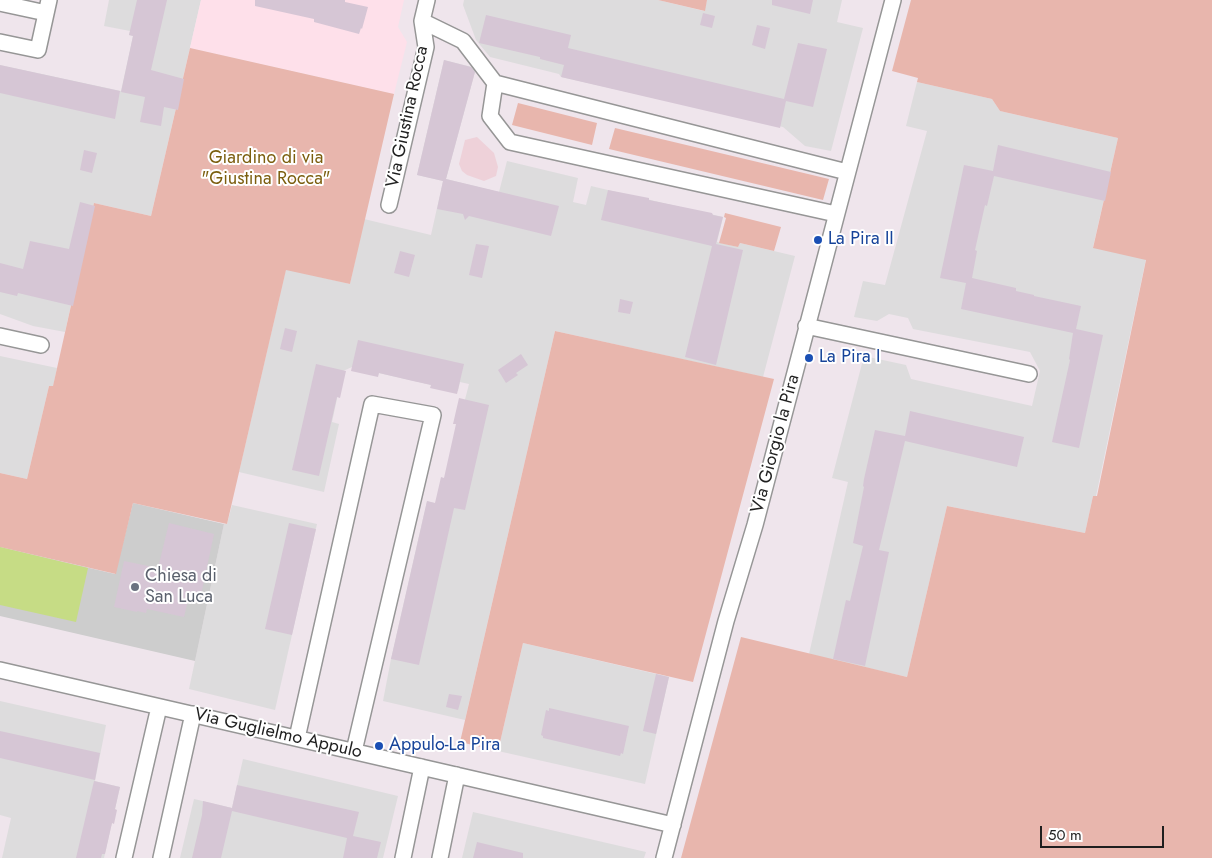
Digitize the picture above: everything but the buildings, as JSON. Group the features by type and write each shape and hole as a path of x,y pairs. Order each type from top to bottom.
{"street":[{"name":"Via Giustina Rocca","path":"389,205 426,47 422,21 427,0"},
{"name":"Via Giorgio la Pira","path":"664,858 726,621 755,524 893,0"},
{"path":"0,3 47,7 38,50 0,42"},
{"path":"422,21 463,41 495,83 847,172"},
{"path":"495,83 490,116 510,142 836,214"},
{"path":"806,326 1030,374"},
{"path":"0,336 41,345"},
{"path":"297,738 372,404 433,415 354,751"},
{"name":"Via Guglielmo Appulo","path":"0,670 673,825"},
{"path":"124,858 159,706"},
{"path":"160,858 193,714"},
{"path":"403,858 422,767"},
{"path":"440,858 457,775"}],"shaded area":[{"path":"109,0 201,0 151,216 94,203 65,332 33,326 0,314 0,65 121,91 133,36 129,35 130,31 104,26"},
{"path":"201,0 404,0 398,27 407,42 394,94 190,48"},
{"path":"464,0 658,0 704,11 707,0 842,0 837,22 863,28 831,151 805,146 783,127 561,77 559,74 490,57 476,40 463,5"},
{"path":"444,60 476,68 446,179 499,192 507,161 578,178 573,202 586,205 591,186 723,217 717,242 738,247 740,243 795,256 763,377 555,331 465,720 383,701 427,501 438,504 469,384 460,382 458,391 352,367 343,371 332,422 339,424 324,492 239,472 286,269 350,284 364,219 431,235 443,181 417,175"},
{"path":"917,82 992,99 1000,111 1118,138 1093,247 1146,259 1096,496 1093,496 1085,533 947,506 907,677 809,654 848,482 832,478 864,356 906,365 911,379 1032,406 1040,371 1030,352 913,329 908,318 889,314 877,321 854,317 863,281 885,285 927,131 906,126"},
{"path":"477,137 494,153 498,167 496,176 484,181 467,175 462,171 459,164 465,140"},
{"path":"0,356 57,368 53,387 49,386 27,479 0,473"},
{"path":"133,503 224,524 195,661 0,616 0,547 115,574"},
{"path":"232,505 317,524 275,710 189,689 224,524 227,524"},
{"path":"523,643 669,677 645,784 498,751"},
{"path":"0,701 106,725 95,781 120,787 104,858 2,858 11,818 0,815"},
{"path":"243,759 398,796 383,858 180,858 194,799 232,808"},
{"path":"473,812 646,852 644,858 462,858"}],"green space":[{"path":"658,0 707,0 705,11"},
{"path":"911,0 1212,0 1212,858 681,858 741,637 907,677 947,506 1085,533 1093,496 1097,496 1146,260 1093,248 1118,138 1000,111 992,99 917,82 918,78 892,71"},
{"name":"Giardino di via \"Giustina Rocca\"","path":"190,48 394,94 350,284 286,270 227,524 133,503 116,574 0,547 0,473 27,479 49,386 53,386 94,203 151,216"},
{"path":"518,103 597,123 592,145 512,125"},
{"path":"615,128 829,179 823,200 609,149"},
{"path":"725,213 781,227 774,251 740,243 738,247 719,243 726,218 724,217"},
{"path":"555,331 774,379 693,682 523,643 498,751 460,742"},
{"path":"0,547 88,568 76,622 0,605"}],"place":[{"name":"La Pira II","path":"818,240"},
{"name":"La Pira I","path":"809,358"},
{"name":"Chiesa di San Luca","path":"135,587"},
{"name":"Appulo-La Pira","path":"379,746"}]}
